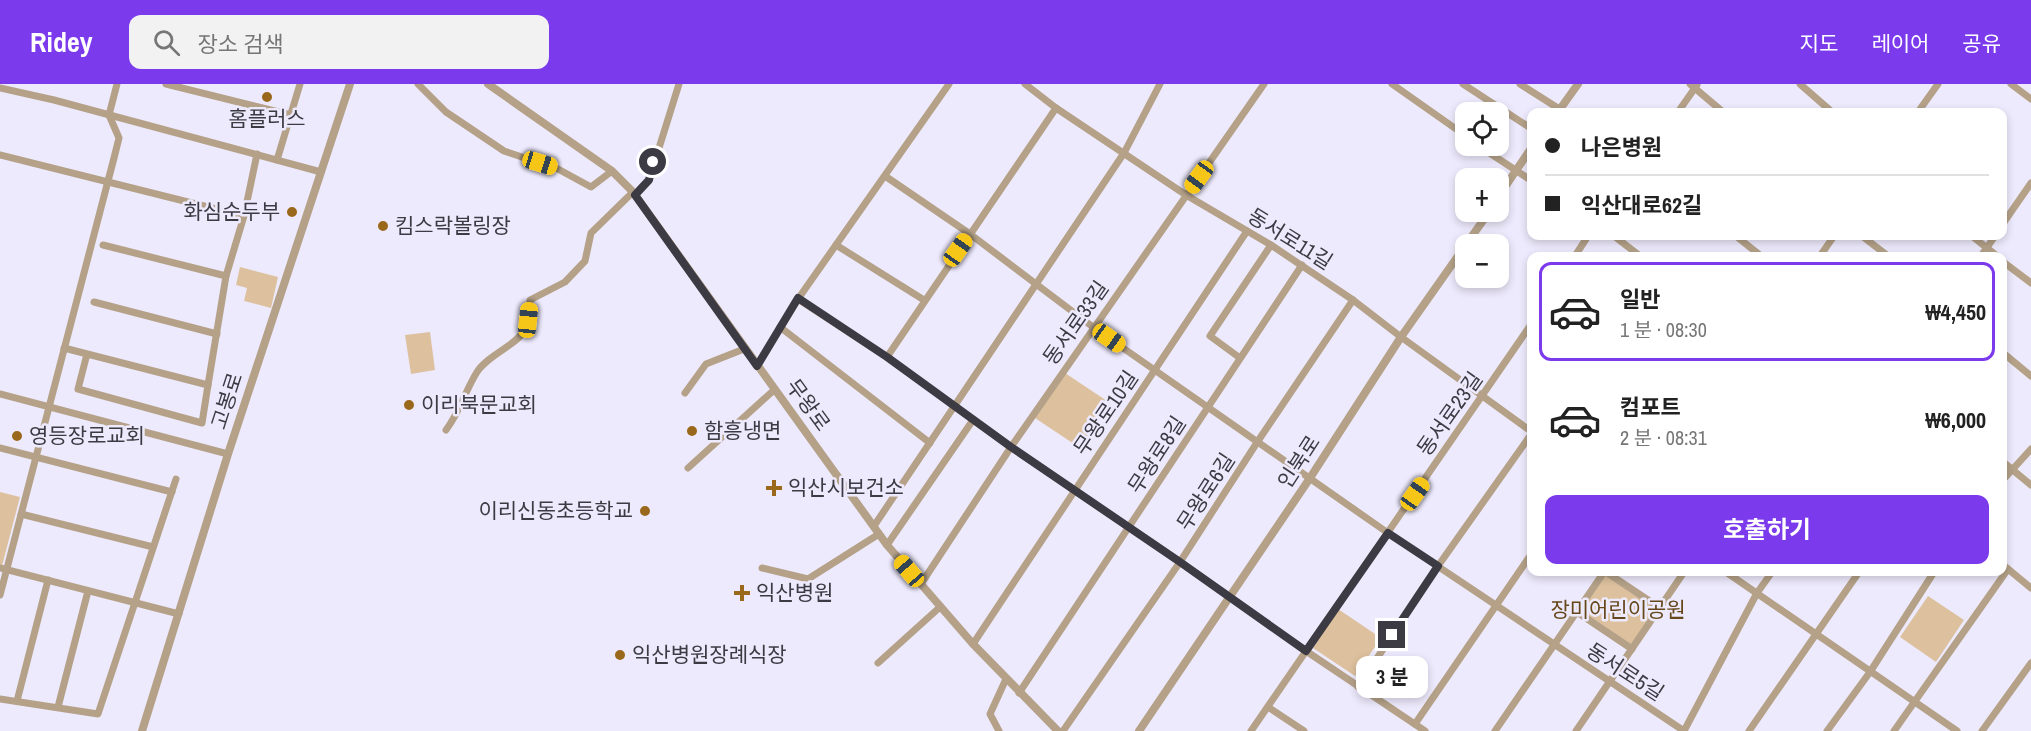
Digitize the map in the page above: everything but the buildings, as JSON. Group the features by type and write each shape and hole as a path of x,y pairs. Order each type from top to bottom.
{"street":[{"path":"0,595 3,569 21,514 119,138 109,115 117,84"},
{"path":"166,84 291,115"},
{"path":"278,160 300,84"},
{"name":"고봉로","path":"142,731 228,454 350,84"},
{"path":"418,84 446,112 504,152 558,169 591,187 612,171"},
{"name":"무왕로","path":"488,84 612,171 634,194 887,546 973,644 1058,731"},
{"path":"446,430 457,415 478,372 490,358 522,335 528,320 530,300 566,282 585,261 591,233 649,180 679,84"},
{"path":"757,366 798,298 949,84"},
{"name":"동서로11길","path":"1024,84 1185,195 1271,245 1353,300 1527,429"},
{"path":"762,568 808,579 877,530 930,443 1124,153 1160,84"},
{"name":"동서로33길","path":"921,584 1093,327 1264,84"},
{"path":"1392,84 1455,128"},
{"path":"1463,84 1527,126"},
{"path":"1520,84 1555,108"},
{"path":"1561,108 1578,84"},
{"path":"1800,84 1827,108"},
{"path":"1921,108 1938,84"},
{"path":"2011,84 2031,99"},
{"path":"1680,108 1694,85 1719,108"},
{"path":"0,88 321,172"},
{"path":"887,357 1056,108"},
{"path":"87,354 78,389 202,423 226,276 244,216 257,154"},
{"path":"0,155 244,216"},
{"path":"1509,182 1527,155"},
{"path":"1493,156 1527,178"},
{"name":"동서로5길","path":"885,176 970,234 1093,327 1388,533 1684,731"},
{"path":"2007,218 2031,183"},
{"name":"인북로","path":"1139,731 1310,478 1401,337 1482,222"},
{"name":"무왕로10길","path":"973,644 1247,231"},
{"path":"1619,240 1635,252"},
{"path":"1741,240 1756,252"},
{"path":"1867,240 1883,252"},
{"path":"1977,240 1992,252"},
{"path":"1984,252 1992,240"},
{"path":"103,244 226,276"},
{"path":"836,244 924,300"},
{"path":"1240,358 1210,336 1271,245"},
{"name":"무왕로8길","path":"1019,693 1302,265"},
{"path":"2007,265 2031,283"},
{"path":"798,298 887,357 1011,447 1180,562 1228,598 1425,731"},
{"name":"무왕로6길","path":"1063,731 1180,562 1353,300"},
{"path":"94,302 217,334"},
{"path":"780,327 930,443"},
{"name":"동서로23길","path":"1251,731 1527,330"},
{"path":"64,348 208,385"},
{"path":"686,393 706,364 744,349"},
{"path":"2007,356 2031,376"},
{"path":"688,468 774,390"},
{"path":"0,394 228,454"},
{"path":"887,546 973,420"},
{"path":"1358,687 1438,566 1527,440"},
{"path":"0,448 172,492"},
{"path":"2007,476 2031,449"},
{"path":"2007,466 2031,485"},
{"path":"0,699 98,714 176,479"},
{"path":"21,514 153,547"},
{"path":"1415,724 1527,560"},
{"path":"2007,568 2031,588"},
{"path":"3,569 178,614"},
{"path":"1495,731 1602,576"},
{"path":"1611,576 1660,608"},
{"path":"1576,731 1681,576"},
{"path":"1732,576 1957,731"},
{"path":"1684,731 1757,593 1769,576"},
{"path":"1749,731 1856,576"},
{"path":"1827,731 1870,672 1931,576"},
{"path":"1894,731 1916,702 1998,576"},
{"path":"17,701 48,580"},
{"path":"58,708 88,591"},
{"path":"878,663 940,607"},
{"path":"1578,612 1632,649"},
{"path":"1982,731 2031,663"},
{"path":"999,731 990,714 1006,679"},
{"path":"1268,707 1304,731"}],"green space":[{"path":"240,267 278,277 271,308 244,301 247,288 236,285"},
{"path":"430,332 435,370 411,374 405,335"},
{"path":"1065,373 1110,403 1080,448 1035,418"},
{"path":"0,492 20,497 2,566 0,565"},
{"name":"장미어린이공원","path":"1604,576 1608,576 1656,609 1631,645 1581,611"},
{"path":"1928,596 1964,620 1936,662 1900,637"},
{"path":"1338,609 1381,638 1355,676 1313,648"}],"place":[{"name":"홈플러스","path":"267,97"},
{"name":"화심순두부","path":"292,212"},
{"name":"킴스락볼링장","path":"383,226"},
{"name":"이리북문교회","path":"409,405"},
{"name":"함흥냉면","path":"692,431"},
{"name":"영등장로교회","path":"17,436"},
{"name":"익산시보건소","path":"774,488"},
{"name":"이리신동초등학교","path":"645,511"},
{"name":"익산병원","path":"742,593"},
{"name":"익산병원장례식장","path":"620,655"}],"route":[{"path":"653,162 649,180 635,195 757,366 798,298 887,357 1011,447 1306,651 1388,533 1438,566 1392,635"}]}
